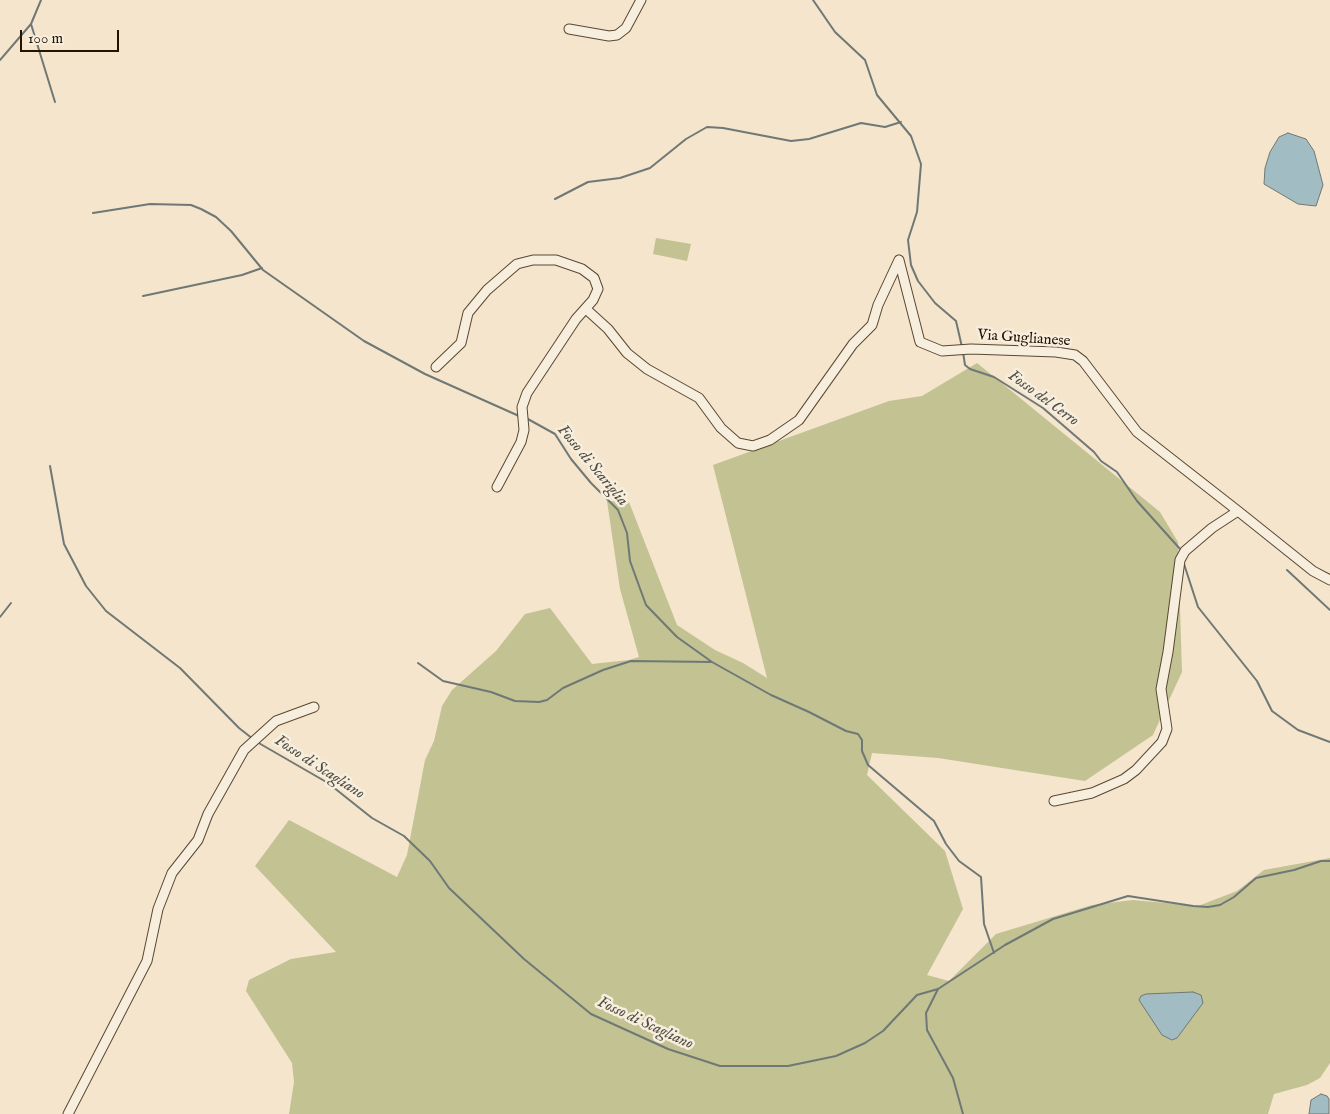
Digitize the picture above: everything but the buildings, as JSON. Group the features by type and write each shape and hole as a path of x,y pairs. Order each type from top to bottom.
{"street":[{"path":"569,29 609,36 620,34 641,0"},
{"path":"436,367 460,343 467,316 481,296 517,264 533,260 556,260 588,273 594,278 598,289 531,384 522,407 524,430 521,442 496,487"},
{"name":"Via Guglianese","path":"586,308 608,329 627,353 647,368 699,398 721,428 738,443 753,446 770,440 799,420 853,344 872,325 878,305 899,260 920,342 942,351 1056,352 1074,355 1083,361 1137,432 1314,571 1330,580"},
{"path":"1054,801 1092,792 1124,778 1136,770 1162,742 1167,729 1161,689 1181,556 1212,528 1238,511"},
{"path":"68,1114 147,961 158,909 172,873 198,840 208,814 244,750 276,721 314,707"}],"green space":[{"path":"656,238 691,244 687,261 653,254"},
{"path":"977,363 1160,512 1178,542 1182,672 1153,735 1085,781 938,758 872,753 867,775 945,851 963,909 927,975 949,981 996,934 1092,905 1133,900 1198,906 1237,891 1264,870 1330,858 1330,1063 1320,1078 1307,1085 1274,1094 1268,1114 289,1114 294,1082 292,1063 246,991 249,980 291,959 336,952 255,866 289,820 397,877 407,855 425,760 434,741 442,706 452,690 496,651 525,614 550,608 592,664 639,657 620,589 607,501 629,502 677,625 715,650 743,663 767,678 713,465 889,401 922,396"}],"water":[{"path":"1288,133 1306,139 1314,151 1323,185 1316,206 1298,204 1264,184 1265,168 1270,152 1279,137"},
{"path":"1193,992 1201,995 1203,1003 1177,1038 1172,1040 1162,1035 1139,1000 1141,996 1146,994"},
{"path":"1321,1094 1329,1099 1329,1114 1309,1114 1311,1100"}],"waterway":[{"path":"0,60 31,24 41,0"},
{"name":"Fosso del Cerro","path":"813,0 835,32 865,60 877,95 911,136 921,164 917,212 908,240 911,265 918,281 935,303 956,321 962,347"},
{"path":"31,24 55,102"},
{"path":"555,199 588,182 620,178 650,168 686,139 707,127 723,128 791,141 809,139 861,123 885,127 901,122"},
{"name":"Fosso di Scariglia","path":"93,213 150,204 191,205 201,209 216,217 231,231 263,270 364,341 425,374 519,416"},
{"path":"143,296 242,275 262,268"},
{"name":"Fosso del Cerro","path":"963,352 965,365 970,369 994,377 1043,408 1094,452 1101,461 1117,472 1137,501 1181,550"},
{"name":"Fosso di Scariglia","path":"526,418 555,434 571,459 591,483 618,510 627,533 630,561 646,605 677,637 712,662 771,695 846,731 858,734 862,740 862,751 868,765 934,821 946,844 959,861 981,877 984,924 994,953"},
{"name":"Fosso di Scagliano","path":"50,466 64,544 86,586 106,611 180,668 239,728 253,739"},
{"name":"Fosso del Cerro","path":"1184,564 1198,607 1257,681 1272,711 1298,730 1330,742"},
{"path":"1287,570 1330,610"},
{"path":"0,617 11,603"},
{"path":"418,663 443,681 491,692 515,701 539,702 547,700 563,688 603,670 631,661 712,662"},
{"name":"Fosso di Scagliano","path":"257,742 328,783 372,818 404,836 430,861 449,888 524,959 591,1014 668,1049 720,1066 788,1066 836,1056 865,1043 883,1031 917,995 938,989 1005,945 1053,919 1128,896 1193,906 1208,907 1220,905 1234,897 1256,878 1294,870 1321,861 1330,861"},
{"path":"938,989 926,1013 927,1030 953,1078 963,1114"}]}
